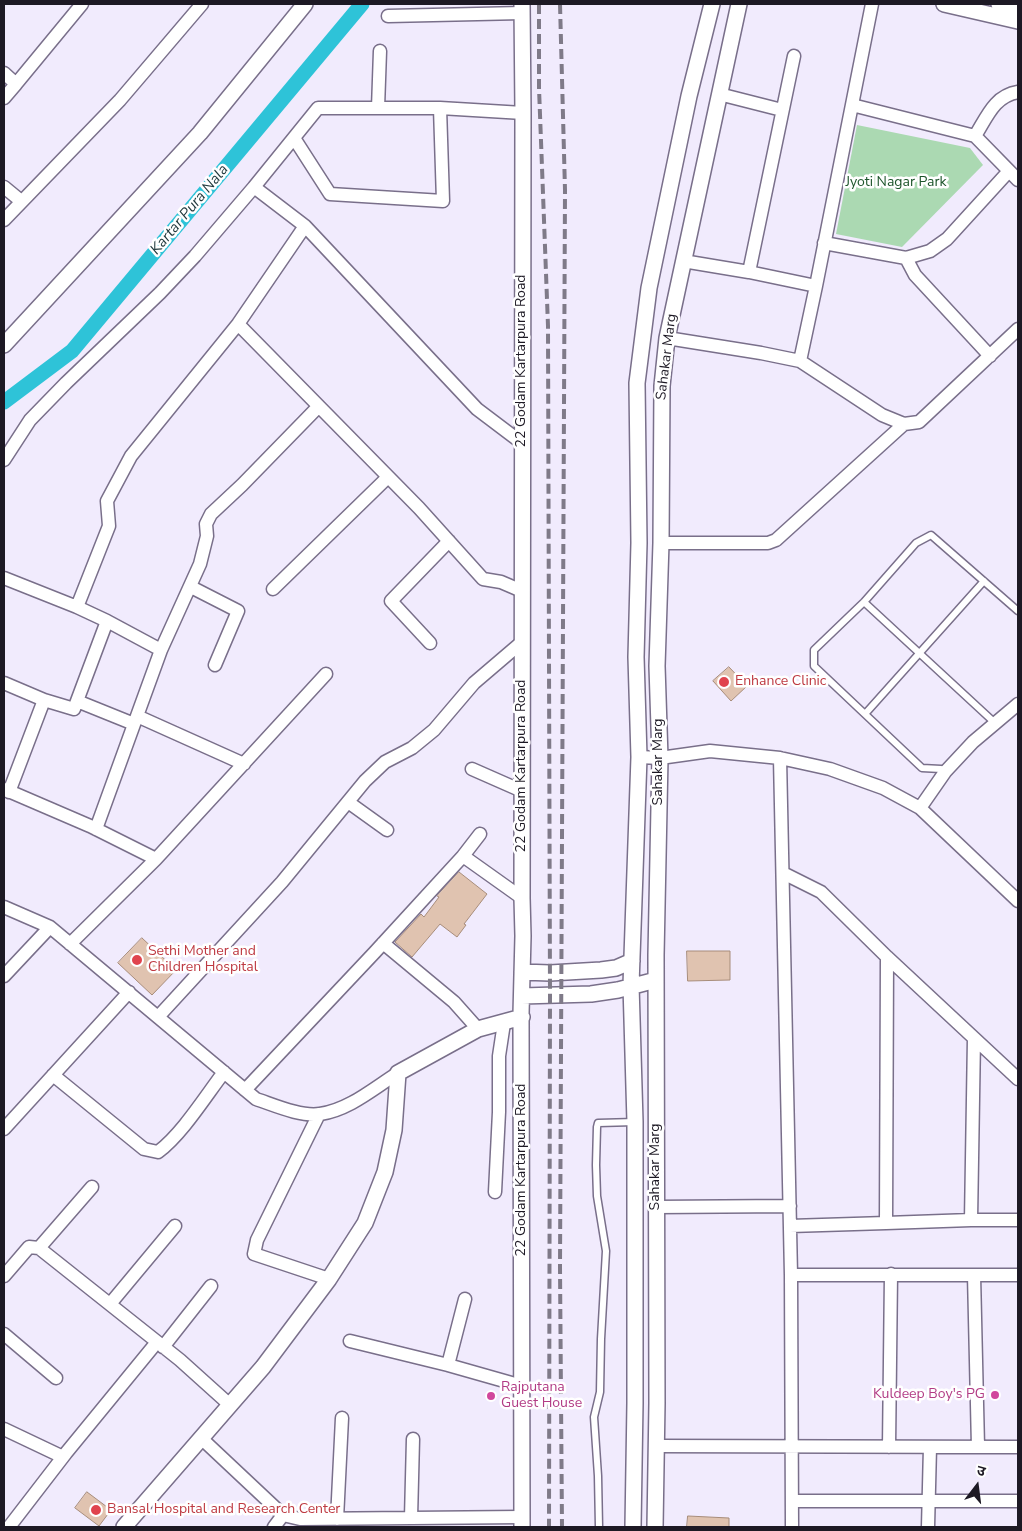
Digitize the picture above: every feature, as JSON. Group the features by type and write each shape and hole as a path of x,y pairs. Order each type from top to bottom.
{"street":[{"path":"4,98 82,4"},
{"path":"4,220 120,100 202,4"},
{"path":"4,345 200,133 305,4"},
{"name":"Sahakar Marg","path":"633,1527 635,1403 634,1122 631,986 638,757 636,657 639,543 637,384 649,288 689,96 712,4"},
{"name":"Sahakar Marg","path":"655,1527 656,980 660,758 658,666 662,386 667,338 738,4"},
{"path":"800,361 872,4"},
{"path":"944,4 1018,20"},
{"path":"999,4 1018,8"},
{"path":"388,16 461,9 522,8"},
{"name":"22 Godam Kartarpura Road","path":"522,8 522,1522"},
{"path":"378,108 380,51"},
{"path":"749,272 794,56"},
{"path":"4,73 16,84"},
{"path":"975,136 996,102 1007,95 1018,92"},
{"path":"719,94 782,110"},
{"path":"852,105 975,136 1018,180"},
{"path":"4,460 19,434 30,420 66,382 183,269 254,187 318,108 440,108 523,113"},
{"path":"294,138 330,194 443,201 440,108"},
{"path":"824,242 906,258 930,251 947,239 1009,171"},
{"path":"254,187 305,226 477,409 522,443"},
{"path":"4,188 21,201"},
{"path":"77,607 109,526 106,501 131,456 238,324 305,226"},
{"path":"906,258 915,275 990,356"},
{"path":"683,262 749,272 816,286"},
{"path":"238,324 388,476 483,579 501,582 522,591"},
{"path":"667,338 800,361 882,415 904,424 919,422 1018,329"},
{"path":"96,829 162,650 200,564 207,536 206,524 211,514 318,407"},
{"path":"661,543 768,543 776,540 904,424"},
{"path":"273,589 388,476"},
{"path":"430,643 391,601 449,541"},
{"path":"4,578 108,621 162,650"},
{"path":"191,587 238,611 215,665"},
{"path":"4,683 44,700 74,709 108,621"},
{"path":"158,1018 282,882 366,781 385,762 412,748 434,730 474,683 522,642"},
{"path":"70,944 156,859 326,674"},
{"path":"44,700 6,791 96,829 156,859"},
{"path":"77,701 135,720 244,764"},
{"path":"920,808 945,772 973,742 1018,704"},
{"path":"638,757 660,758 710,751 780,758 830,769 883,788 920,808 1018,901"},
{"path":"780,758 790,1206 792,1527"},
{"path":"472,769 522,791"},
{"path":"348,802 387,830"},
{"path":"245,1090 463,856 480,834"},
{"path":"463,856 522,898"},
{"path":"783,873 821,892 887,957 1018,1079"},
{"path":"4,906 50,927 256,1099 294,1112 318,1114 344,1108 398,1073 478,1029 522,1017"},
{"path":"4,976 50,927"},
{"path":"383,943 454,1002 478,1029"},
{"path":"886,1223 887,957"},
{"path":"522,972 550,973 602,970 616,968 632,961"},
{"path":"522,996 591,994 618,990 656,980"},
{"path":"4,1129 128,992"},
{"path":"495,1192 499,1112 499,1056 504,1023"},
{"path":"971,1220 974,1038"},
{"path":"53,1075 144,1148 158,1152 173,1138 224,1072"},
{"path":"124,1527 263,1367 329,1279 365,1223 386,1172 394,1130 398,1073"},
{"path":"318,1114 257,1240 254,1254 329,1279"},
{"path":"39,1248 92,1187"},
{"path":"656,1207 790,1206"},
{"path":"790,1226 1018,1220"},
{"path":"110,1304 176,1226"},
{"path":"4,1276 29,1247 39,1248 160,1345 230,1405"},
{"path":"888,1447 891,1274"},
{"path":"974,1274 978,1447"},
{"path":"791,1275 1018,1275"},
{"path":"9,1527 63,1457 211,1286"},
{"path":"448,1365 465,1300"},
{"path":"4,1334 56,1378"},
{"path":"350,1341 448,1365 522,1386"},
{"path":"337,1519 342,1418"},
{"path":"4,1429 63,1457"},
{"path":"201,1438 283,1515 300,1523 337,1519 390,1523 411,1518 522,1522"},
{"path":"411,1518 413,1438"},
{"path":"656,1446 1018,1448"},
{"path":"928,1527 930,1448"},
{"path":"792,1501 1018,1501"},
{"path":"274,1527 283,1515"}],"lane":[{"path":"945,772 941,769 922,768 814,666 814,650 864,602 916,543 931,535 1018,611"},
{"path":"865,714 984,581"},
{"path":"864,602 995,724"},
{"path":"599,1527 594,1418 600,1392 606,1251 597,1196 597,1127 598,1122 634,1122"}],"green space":[{"name":"Jyoti Nagar Park","path":"857,125 970,148 983,165 902,247 836,234"}],"building":[{"path":"729,667 747,686 731,701 713,681"},
{"path":"459,872 487,894 464,924 466,925 457,937 440,924 412,957 395,942 421,914 424,917 439,897 437,896"},
{"path":"142,938 176,970 152,995 118,963"},
{"path":"687,951 730,951 730,980 688,981"},
{"path":"87,1492 111,1510 99,1526 75,1508"},
{"path":"688,1516 729,1518 729,1527 687,1527"}],"waterway":[{"name":"Kartar Pura Nala","path":"4,402 72,351 362,4"}],"railway":[{"path":"539,4 539,88 548,326 549,1527"},
{"path":"560,4 565,190 560,1267 562,1527"}],"place":[{"name":"Enhance Clinic","path":"724,682"},
{"name":"Sethi Mother and Children Hospital","path":"137,960"},
{"name":"Kuldeep Boy's PG","path":"995,1395"},
{"name":"Rajputana Guest House","path":"491,1396"},
{"name":"Bansal Hospital and Research Center","path":"96,1510"}]}
